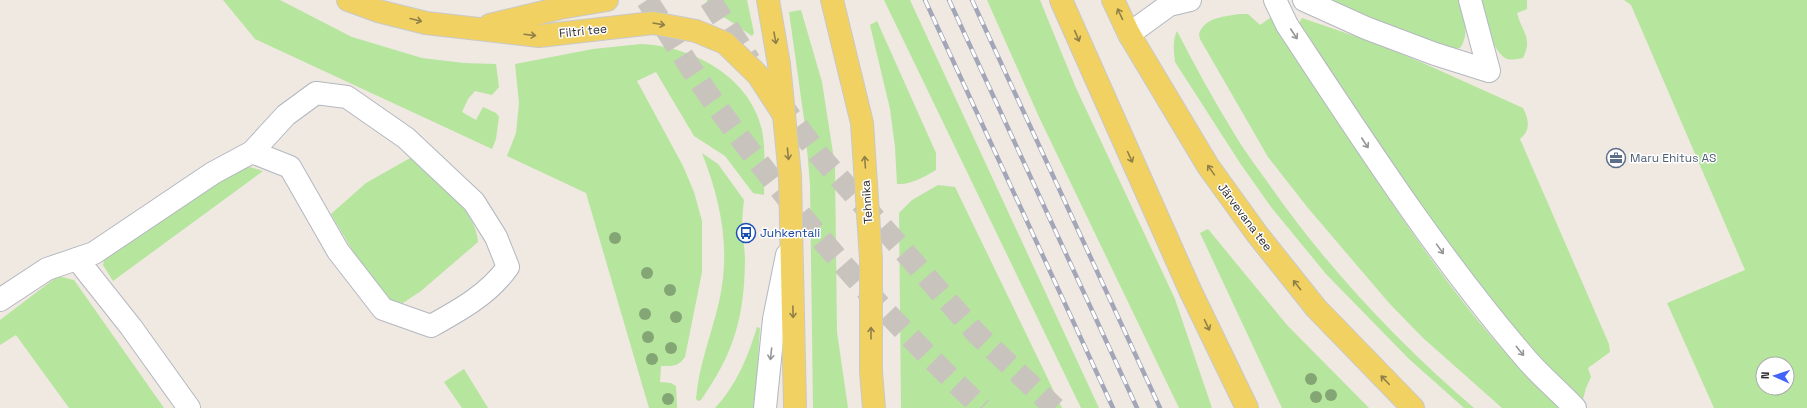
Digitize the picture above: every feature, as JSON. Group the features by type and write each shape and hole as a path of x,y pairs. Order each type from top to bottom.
{"main road":[{"name":"Filtri tee","path":"348,0 378,11 426,23 539,36 653,23 696,31 725,43 758,74 784,115"},
{"path":"477,29 560,8 607,0"},
{"path":"768,0 779,64 790,176 795,408"},
{"path":"816,0 843,45"},
{"name":"Tehnika","path":"832,0 862,123 871,260 871,372 874,408"},
{"path":"1061,0 1184,276 1247,408"},
{"name":"Järvevana tee","path":"1113,0 1129,34 1208,166 1257,234 1316,308 1412,408"}],"street":[{"path":"1129,34 1169,5 1190,0"},
{"path":"1275,0 1287,25 1382,168 1467,286 1529,362 1575,408"},
{"path":"1304,0 1366,28 1435,54 1489,71 1470,0"},
{"path":"0,300 46,269 94,253 213,173 252,152 286,115 316,93 347,98 406,138 474,202 496,237 508,267 498,282 468,305 431,326 383,310 338,251 290,167 252,152"},
{"path":"765,408 774,319 792,233"},
{"path":"77,259 131,327 189,408"}],"green space":[{"path":"223,0 280,0 352,37 422,58 464,63 496,64 499,87 492,95 475,91 468,99 462,112 476,120 483,107 496,113 499,117 496,139 492,149 255,39"},
{"path":"707,0 747,0 754,33 752,36 727,19 706,9"},
{"path":"884,0 910,0 1099,408 1081,408"},
{"path":"987,0 1040,0 1076,88 1175,299 1212,408 1179,408 1039,117"},
{"path":"1318,0 1458,0 1464,18 1466,30 1465,36 1460,48 1452,49"},
{"path":"1478,0 1527,0 1527,9 1517,13 1527,40 1526,51 1523,58 1514,60 1505,58 1500,54 1488,31"},
{"path":"1624,0 1807,0 1807,408 1714,408 1667,303 1745,270 1631,5"},
{"path":"801,10 822,82 835,166 837,332 848,408 813,408 810,184 805,126 789,12"},
{"path":"1248,14 1260,25 1270,18 1281,30 1343,129 1420,244 1472,313 1500,347 1560,408 1502,408 1422,337 1389,303 1308,208 1268,157 1200,39 1199,34 1202,28 1210,21 1221,17"},
{"path":"1302,18 1372,42 1523,108 1527,117 1528,125 1524,136 1520,139 1609,344 1610,352 1588,368 1591,377 1582,403 1552,378 1453,259 1302,29 1299,23"},
{"path":"877,21 936,153 936,170 917,180 902,184 897,184 895,147 890,109 870,25"},
{"path":"1177,31 1238,141 1312,242 1362,300 1416,356 1474,408 1464,408 1409,359 1326,274 1271,207 1240,163 1175,62 1174,43"},
{"path":"641,44 660,46 698,58 716,68 732,80 745,94 755,111 762,130 763,138 764,195 753,193 725,156 694,136 656,72 637,81 683,166 694,192 702,221 702,272 685,357 680,363 672,366 661,366 660,382 671,383 676,386 677,408 649,408 586,193 507,156 516,133 519,103 515,64 593,49"},
{"path":"702,153 718,164 744,200 742,228 745,261 742,300 735,334 722,366 701,400 698,401 696,399 700,374 719,302 724,263 724,244 719,208 709,171"},
{"path":"412,157 453,195 470,218 476,230 478,242 421,291 403,303 388,300 375,289 331,214 366,183"},
{"path":"250,167 263,171 113,281 103,265 105,256 235,170"},
{"path":"938,185 955,187 1062,408 901,408 899,213 912,200"},
{"path":"1208,229 1287,325 1369,408 1282,408 1200,233"},
{"path":"58,276 74,280 164,408 69,408 16,335 0,345 0,320"},
{"path":"757,327 760,328 755,408 715,408 735,381 750,349"},
{"path":"464,369 488,408 462,408 444,382"}],"tunnel":[{"path":"647,0 713,101 774,182 874,299 945,373 982,408"},
{"path":"710,0 750,61"},
{"path":"778,100 819,155 976,333 1055,408"}],"railway":[{"path":"925,0 1113,408"},
{"path":"949,0 1137,408"},
{"path":"972,0 1160,408"}],"place":[{"name":"Maru Ehitus AS","path":"1616,158"},
{"name":"Juhkentali","path":"746,233"}]}
